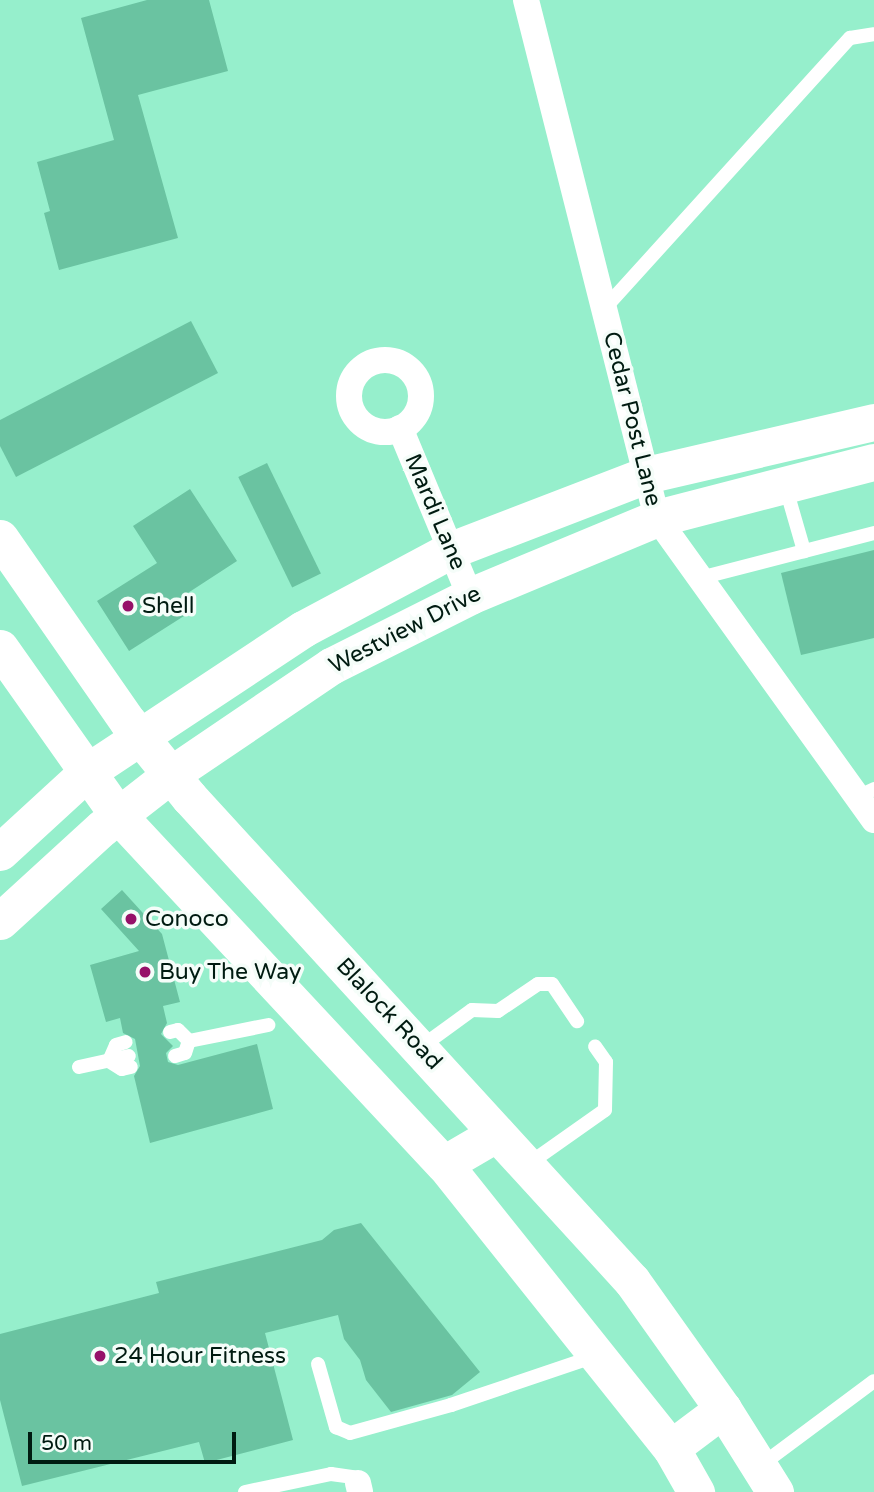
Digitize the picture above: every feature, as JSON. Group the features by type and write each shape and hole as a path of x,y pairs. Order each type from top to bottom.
{"main road":[{"name":"Westview Drive","path":"0,852 87,772 303,629 451,550 646,475 874,422"},
{"name":"Westview Drive","path":"0,921 118,815 170,775 331,666 470,596 657,518 874,462"},
{"name":"Blalock Road","path":"0,538 140,737 170,775 632,1281 723,1409 767,1479"},
{"path":"0,648 118,815 444,1164 671,1448 696,1492"},
{"path":"444,1164 497,1133"},
{"path":"671,1448 723,1409"}],"street":[{"name":"Cedar Post Lane","path":"526,0 657,518 866,793 874,820"},
{"name":"Mardi Lane","path":"400,428 470,596"}],"lane":[{"path":"604,309 659,245 850,38 874,34"},
{"path":"785,484 804,551"},
{"path":"700,578 874,533"},
{"path":"420,1048 472,1010 498,1011 538,984 552,984 577,1021"},
{"path":"189,1041 268,1025"},
{"path":"178,1030 189,1041 185,1054 173,1044 178,1030"},
{"path":"79,1068 109,1061 122,1069 129,1055 116,1045 109,1061"},
{"path":"527,1166 606,1110 606,1062 595,1046"},
{"path":"318,1364 336,1427 350,1433 451,1405 597,1356"},
{"path":"767,1479 874,1381"},
{"path":"245,1492 331,1474 352,1477 359,1488"}],"building":[{"path":"147,0 209,0 228,71 138,95 178,238 59,270 44,213 50,211 37,162 114,140 81,18"},
{"path":"191,321 218,373 16,477 0,446 0,420"},
{"path":"267,463 321,574 292,588 238,477"},
{"path":"190,489 237,561 174,602 184,616 129,651 97,601 157,563 133,526"},
{"path":"874,550 874,638 801,655 781,573"},
{"path":"122,890 162,934 180,1002 163,1006 167,1023 161,1034 173,1046 166,1053 168,1062 178,1065 257,1044 273,1109 150,1143 134,1076 140,1066 135,1039 123,1033 120,1018 106,1022 90,965 139,951 101,909"},
{"name":"24 Hour Fitness","path":"361,1223 480,1372 452,1395 391,1412 366,1380 360,1360 344,1339 338,1315 265,1333 293,1440 205,1463 199,1442 22,1486 0,1400 0,1334 159,1293 156,1282 322,1240 334,1230"}],"place":[{"name":"Shell","path":"128,606"},
{"name":"Conoco","path":"131,919"},
{"name":"Buy The Way","path":"145,972"},
{"name":"24 Hour Fitness","path":"100,1356"}]}
